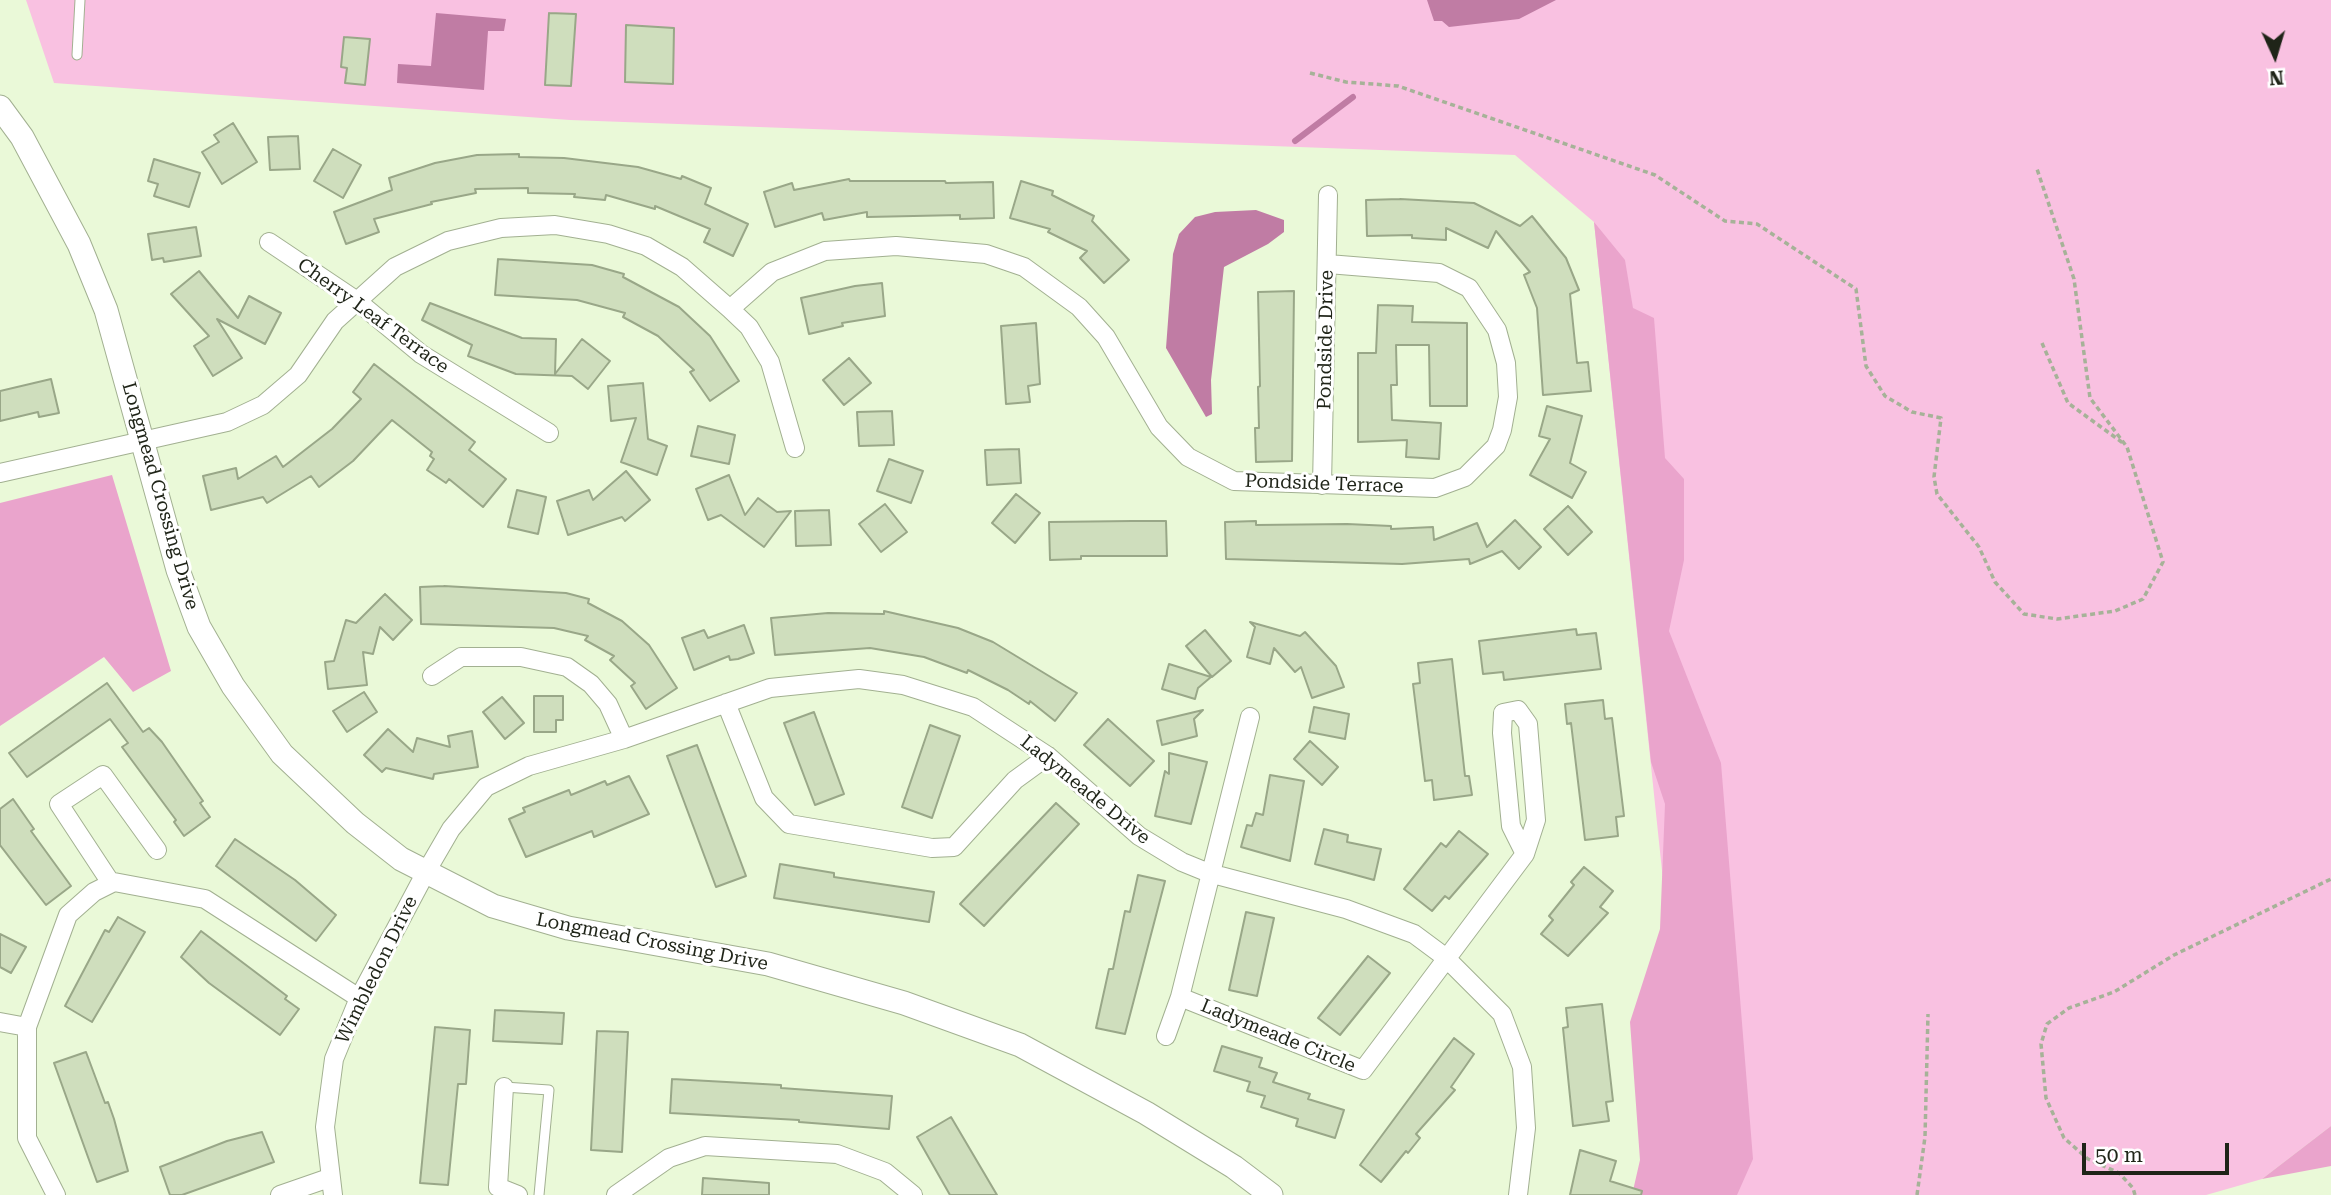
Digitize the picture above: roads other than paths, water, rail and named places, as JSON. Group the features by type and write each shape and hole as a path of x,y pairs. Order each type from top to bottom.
{"street":[{"name":"Longmead Crossing Drive","path":"0,107 22,137 79,244 106,310 178,570 200,627 233,686 282,754 355,823 401,859 493,906 568,928 768,964 904,1003 1020,1045 1146,1113 1234,1167 1271,1195"},
{"name":"Pondside Drive","path":"1322,485 1328,195"},
{"path":"0,473 227,422 264,405 298,375 335,321 395,267 448,241 501,228 555,225 608,234 646,246 682,267 730,309 748,327 770,362 795,448"},
{"name":"Cherry Leaf Terrace","path":"269,242 357,301 421,354 549,433"},
{"name":"Pondside Terrace","path":"730,309 772,272 825,251 896,246 986,254 1024,267 1079,307 1106,337 1159,427 1188,457 1234,481 1435,488 1465,477 1496,446 1502,430 1508,397 1506,363 1497,330 1469,288 1439,273 1328,264"},
{"path":"432,676 461,657 521,657 567,667 591,684 608,704 624,739"},
{"name":"Ladymeade Drive","path":"426,873 451,829 486,787 529,766 624,739 770,688 859,679 904,685 973,707 1048,756 1139,836 1182,862 1209,873 1346,909 1414,934 1445,957 1502,1014 1522,1067 1526,1128 1518,1195"},
{"path":"726,703 764,798 789,824 932,849 954,847 1015,780 1048,756"},
{"path":"1445,957 1525,854 1536,820 1528,724 1518,710 1503,713 1502,733 1511,826 1525,854"},
{"name":"Ladymeade Circle","path":"1167,1036 1180,997 1250,717"},
{"path":"111,883 59,804 103,775 157,850"},
{"name":"Wimbledon Drive","path":"331,1187 326,1127 334,1059 359,998 426,873"},
{"path":"56,1195 27,1138 27,1027 68,915 94,892 111,883 205,899 359,998"},
{"name":"Ladymeade Circle","path":"1180,997 1363,1070 1445,957"},
{"path":"0,1022 27,1027"},
{"path":"504,1087 498,1187 518,1195"},
{"path":"616,1195 669,1158 705,1146 837,1154 885,1172 913,1195"},
{"path":"280,1195 331,1187"}],"lane":[{"path":"77,55 80,0"},
{"path":"504,1087 549,1090 539,1195"}],"waterway":[{"path":"1295,141 1353,97"}]}
